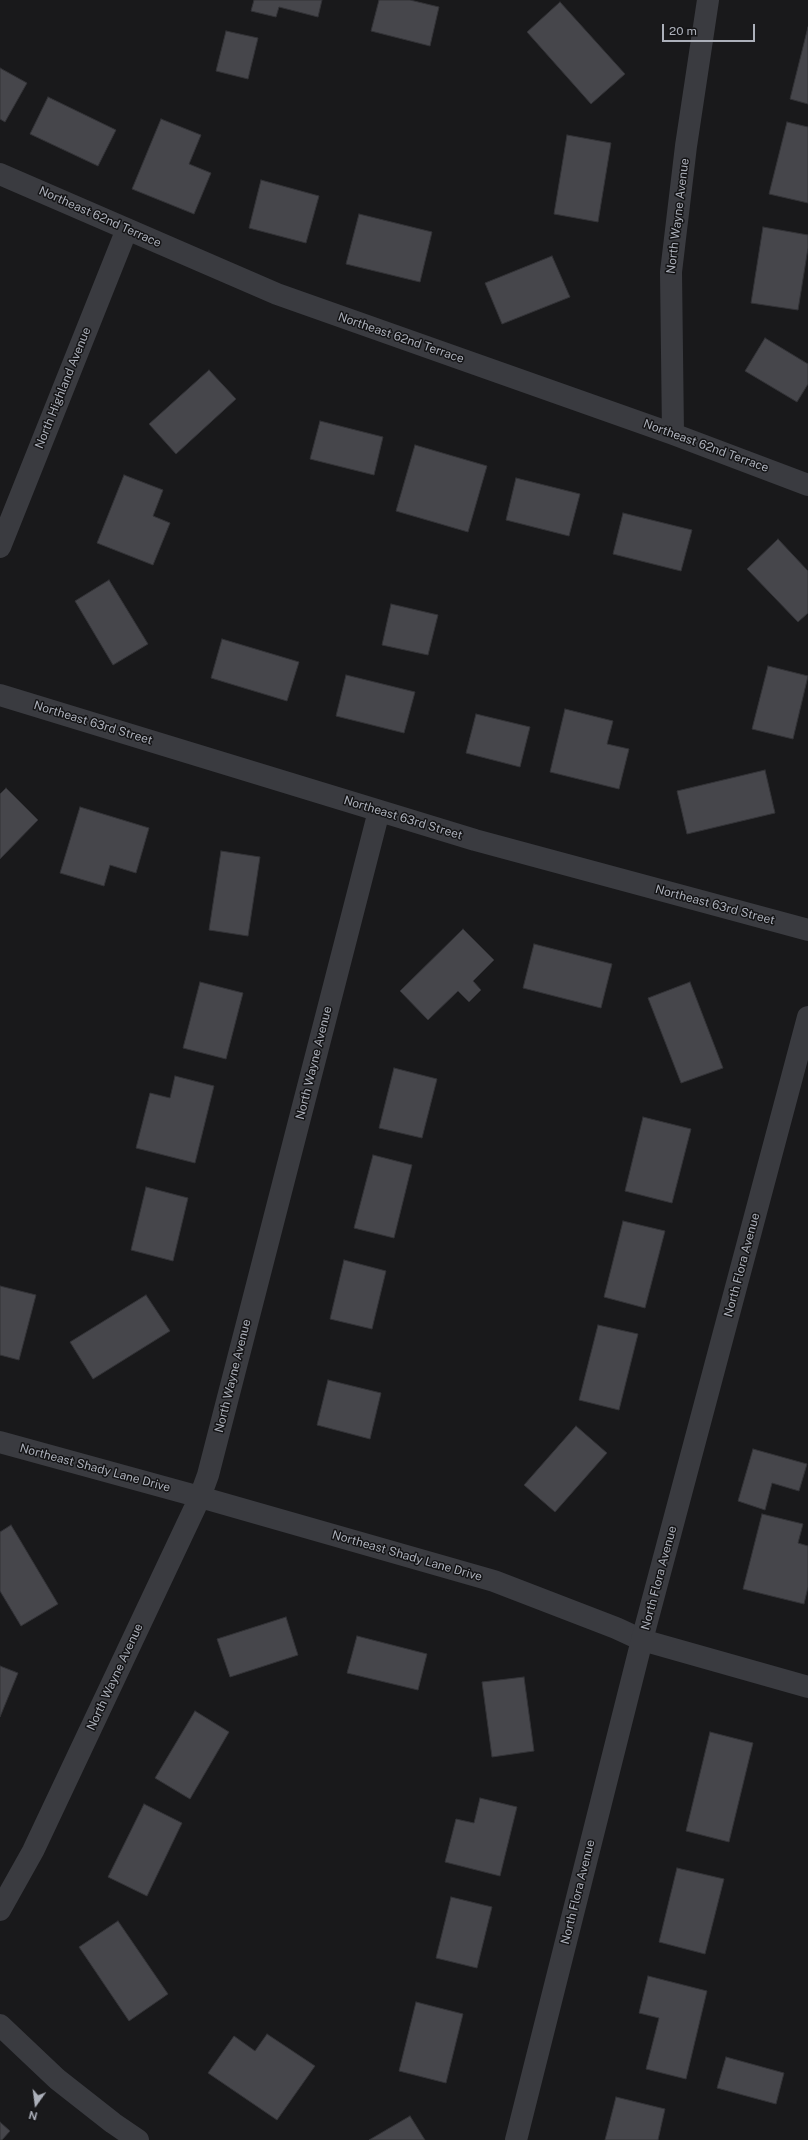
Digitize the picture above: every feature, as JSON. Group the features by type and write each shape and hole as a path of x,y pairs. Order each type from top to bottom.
{"street":[{"name":"North Wayne Avenue","path":"673,434 670,272 686,146 708,0"},
{"name":"Northeast 62nd Terrace","path":"0,174 277,294 673,434 808,484"},
{"name":"North Highland Avenue","path":"0,547 127,229"},
{"name":"Northeast 63rd Street","path":"0,695 482,842 808,930"},
{"name":"North Wayne Avenue","path":"0,1910 33,1851 200,1497 208,1475 379,810"},
{"name":"North Flora Avenue","path":"516,2140 642,1640 808,1017"},
{"name":"Northeast Shady Lane Drive","path":"0,1442 200,1497 494,1581 616,1628 642,1640 808,1687"},
{"path":"0,2025 57,2079 113,2124 138,2140"}],"building":[{"path":"254,0 322,0 318,17 279,7 276,17 251,11"},
{"path":"379,0 410,0 439,7 430,46 371,31"},
{"path":"560,2 625,74 591,104 527,32"},
{"path":"808,27 808,104 790,99"},
{"path":"226,31 258,38 248,79 216,71"},
{"path":"0,68 27,83 5,122 0,119"},
{"path":"48,97 116,130 98,166 30,134"},
{"path":"161,119 201,135 189,164 211,173 194,214 132,189"},
{"path":"787,122 808,127 808,203 769,194"},
{"path":"567,135 611,143 598,222 554,214"},
{"path":"261,180 319,196 306,243 249,228"},
{"path":"359,214 432,232 420,282 346,264"},
{"path":"763,227 808,235 808,248 798,310 751,303"},
{"path":"552,256 570,297 502,324 485,283"},
{"path":"765,338 808,364 808,384 797,402 745,371"},
{"path":"209,370 236,399 176,454 149,424"},
{"path":"320,421 383,437 374,475 310,459"},
{"path":"415,445 487,466 468,532 396,511"},
{"path":"124,475 163,490 153,516 170,523 153,565 97,543"},
{"path":"516,478 580,494 569,536 506,520"},
{"path":"623,513 692,530 681,571 613,554"},
{"path":"778,539 808,571 808,613 798,622 747,569"},
{"path":"109,580 148,644 113,665 75,601"},
{"path":"391,604 438,615 428,655 382,645"},
{"path":"222,639 299,662 287,701 211,678"},
{"path":"768,666 808,676 793,739 752,729"},
{"path":"346,675 415,692 404,733 336,716"},
{"path":"565,709 613,721 607,744 629,749 619,789 550,772"},
{"path":"476,714 530,727 520,767 466,753"},
{"path":"765,770 775,813 687,834 677,791"},
{"path":"6,788 38,820 0,859 0,794"},
{"path":"80,807 149,828 136,873 110,865 104,886 60,873"},
{"path":"221,851 260,857 248,936 209,930"},
{"path":"463,929 494,960 473,981 481,990 469,1002 458,991 428,1020 400,991"},
{"path":"534,944 612,964 601,1008 523,988"},
{"path":"200,982 243,993 226,1059 183,1048"},
{"path":"690,982 723,1068 681,1083 648,998"},
{"path":"394,1068 437,1079 422,1138 379,1128"},
{"path":"175,1076 214,1086 195,1163 136,1148 150,1093 170,1098"},
{"path":"643,1117 691,1129 672,1203 625,1191"},
{"path":"373,1155 412,1165 394,1238 354,1228"},
{"path":"146,1187 188,1198 173,1261 131,1250"},
{"path":"623,1221 665,1231 645,1308 604,1297"},
{"path":"344,1260 386,1271 372,1329 330,1319"},
{"path":"0,1286 36,1295 19,1360 0,1355"},
{"path":"146,1295 170,1331 93,1379 70,1342"},
{"path":"598,1325 638,1334 619,1410 579,1400"},
{"path":"328,1380 381,1393 370,1439 317,1425"},
{"path":"576,1426 607,1453 555,1512 524,1485"},
{"path":"753,1449 807,1464 799,1491 772,1483 765,1510 738,1501"},
{"path":"762,1514 803,1524 798,1543 808,1546 808,1587 804,1604 743,1589"},
{"path":"11,1525 58,1604 21,1626 0,1591 0,1532"},
{"path":"286,1617 298,1655 230,1677 217,1639"},
{"path":"357,1636 427,1654 418,1690 347,1673"},
{"path":"0,1666 18,1673 0,1717"},
{"path":"524,1677 534,1751 492,1757 482,1682"},
{"path":"195,1711 229,1732 190,1799 155,1778"},
{"path":"710,1732 753,1743 729,1842 686,1831"},
{"path":"480,1798 517,1807 500,1876 445,1862 456,1819 474,1823"},
{"path":"144,1804 182,1823 147,1896 108,1877"},
{"path":"677,1868 724,1879 705,1954 659,1942"},
{"path":"451,1897 492,1907 477,1968 436,1958"},
{"path":"118,1921 168,1994 129,2021 79,1947"},
{"path":"648,1976 707,1991 686,2079 646,2069 659,2018 639,2013"},
{"path":"416,2002 463,2014 446,2083 399,2071"},
{"path":"267,2034 315,2066 277,2120 208,2073 234,2036 255,2051"},
{"path":"726,2057 784,2073 776,2104 717,2088"},
{"path":"616,2097 665,2109 658,2140 605,2140"},
{"path":"410,2116 425,2140 369,2140"},
{"path":"0,2122 10,2131 2,2140 0,2140"}]}
